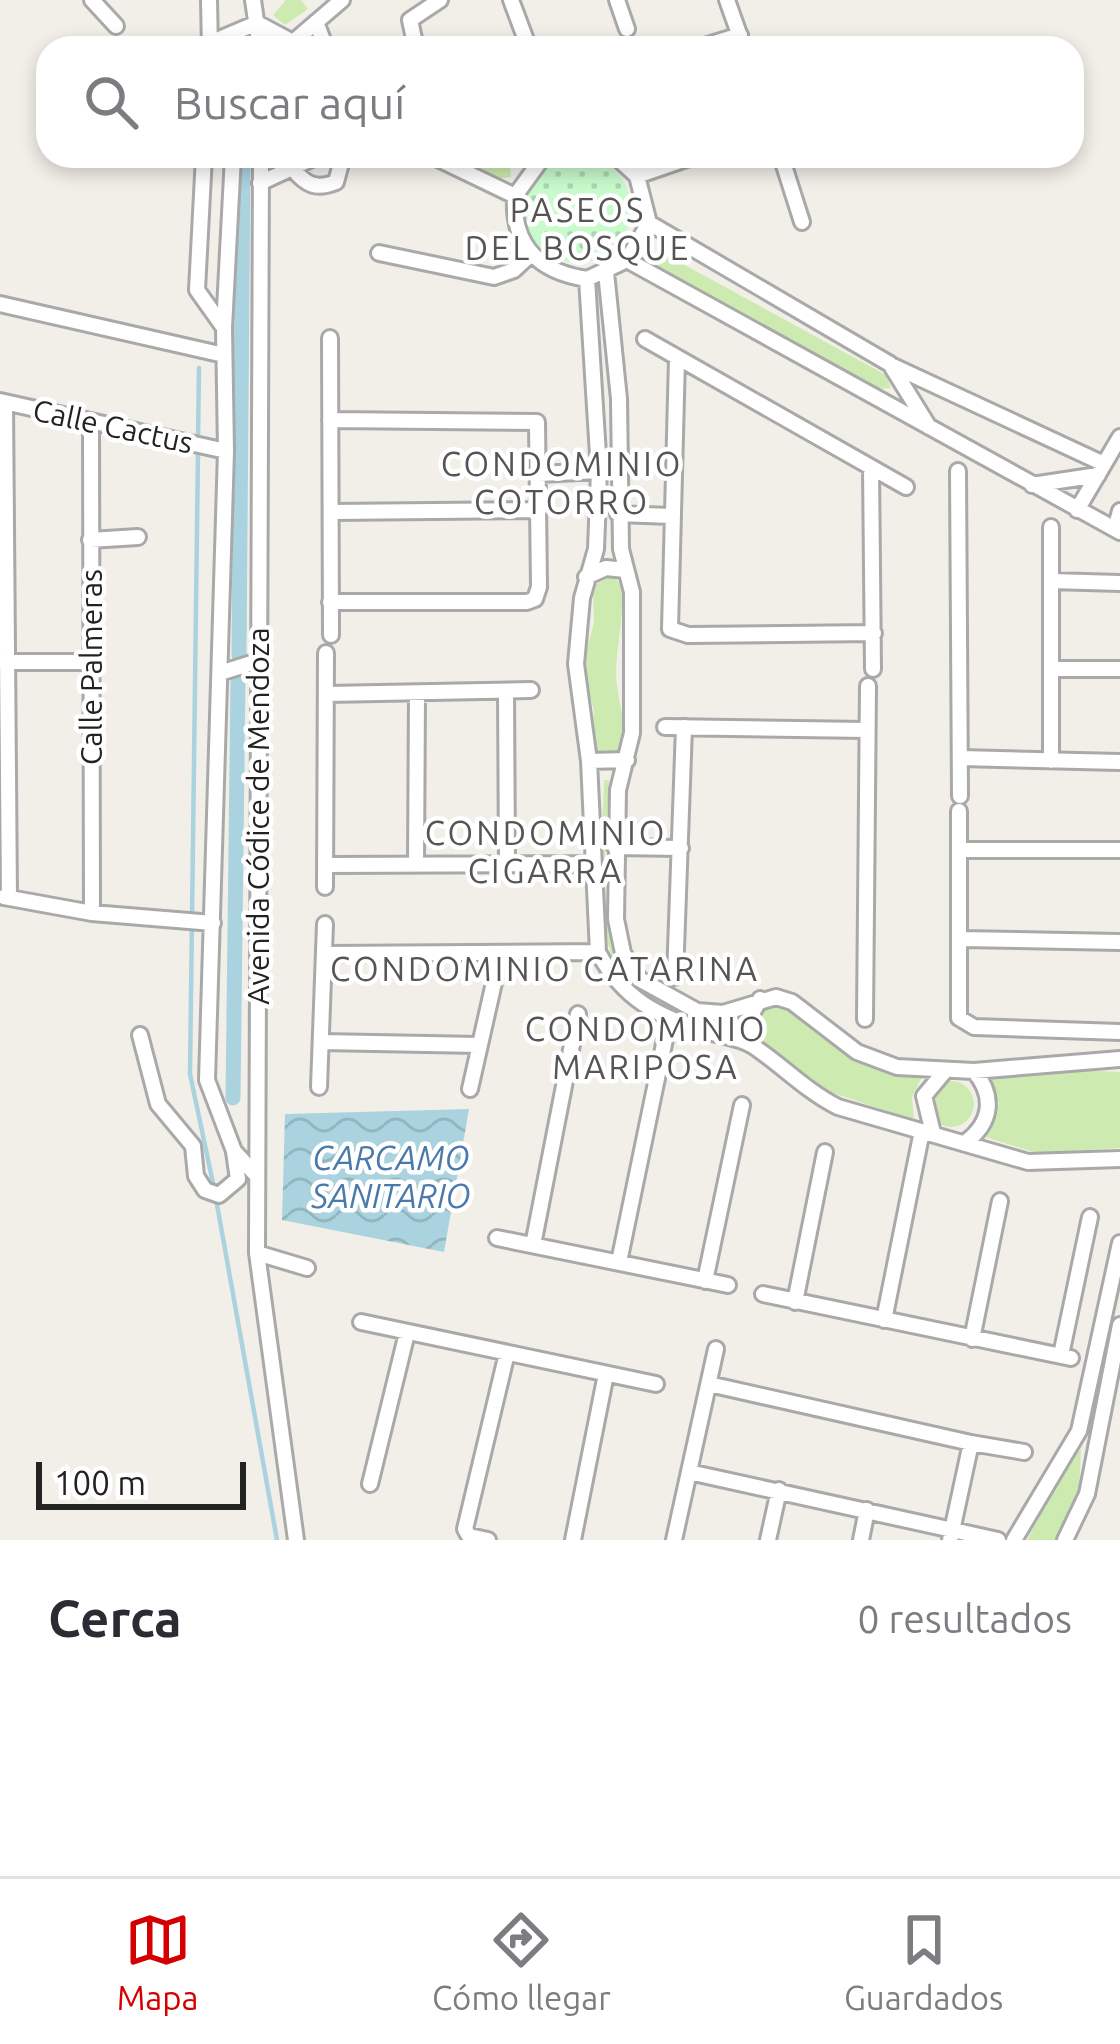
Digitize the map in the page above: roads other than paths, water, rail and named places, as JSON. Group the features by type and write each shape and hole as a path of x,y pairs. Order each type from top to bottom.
{"street":[{"path":"92,0 116,26"},
{"path":"209,0 210,36"},
{"path":"253,0 259,36"},
{"path":"413,36 410,20 440,0"},
{"path":"511,0 524,36"},
{"path":"617,0 627,28"},
{"path":"728,0 740,36"},
{"path":"303,36 334,1"},
{"path":"316,22 321,36"},
{"path":"229,36 257,23"},
{"path":"257,23 278,36"},
{"path":"203,168 196,290 224,328"},
{"path":"140,1035 158,1104 193,1146 196,1176 206,1190 219,1195 232,1189 238,1179 234,1151 207,1080 226,451 224,328 232,168"},
{"name":"Avenida Códice de Mendoza","path":"261,168 257,1253 296,1540"},
{"path":"260,183 293,169 304,183 322,188 336,182 340,168"},
{"path":"457,168 515,196"},
{"path":"528,168 515,196 518,234 530,255 561,275 587,279 627,260 649,223 637,176 629,168"},
{"path":"637,176 660,168"},
{"path":"786,168 802,222"},
{"path":"649,223 890,364 1101,469"},
{"path":"379,254 494,277 514,270 530,255"},
{"path":"627,260 1118,530 1120,512"},
{"path":"606,272 619,399 618,514 632,592 632,733 618,790 616,919 623,953 639,979 697,1011 722,1013 760,999 792,1002 857,1052 897,1067 945,1071 1120,1060"},
{"path":"587,279 599,471 596,549 586,577 576,664 589,761 598,952 626,995 668,1021 750,1043 825,1101 925,1135 1028,1162 1120,1159"},
{"path":"0,304 224,356"},
{"path":"330,338 331,635"},
{"path":"645,339 905,487"},
{"path":"677,358 668,625 672,632 874,633"},
{"path":"890,364 932,431"},
{"path":"878,401 896,395 904,386"},
{"path":"3,402 4,897 92,913 213,923"},
{"name":"Calle Cactus","path":"3,402 226,451"},
{"path":"330,420 534,421 539,427 535,599 331,602"},
{"name":"Calle Palmeras","path":"91,421 92,913"},
{"path":"1077,510 1120,437"},
{"path":"871,467 873,669"},
{"path":"1031,485 1101,469"},
{"path":"539,474 599,471"},
{"path":"958,471 959,1018 964,1023 1120,1032"},
{"path":"331,512 538,510"},
{"path":"618,514 671,516"},
{"path":"1051,527 1051,760"},
{"path":"90,540 138,537"},
{"path":"586,577 606,568 625,570"},
{"path":"1051,581 1120,583"},
{"path":"326,652 326,887"},
{"path":"220,673 258,661"},
{"path":"4,662 89,662"},
{"path":"1051,669 1120,669"},
{"path":"865,1019 868,686"},
{"path":"327,694 532,690"},
{"path":"506,691 507,863"},
{"path":"416,864 418,695"},
{"path":"665,727 867,730"},
{"path":"675,977 684,727"},
{"path":"961,758 1120,762"},
{"path":"589,761 627,760"},
{"path":"615,847 681,848"},
{"path":"961,850 1120,850"},
{"path":"326,865 593,864"},
{"path":"319,1087 325,924"},
{"path":"960,939 1120,943"},
{"path":"325,954 579,956 598,952"},
{"path":"470,1089 500,956"},
{"path":"750,1043 746,1032 760,999"},
{"path":"532,1245 578,1014"},
{"path":"619,1262 668,1021"},
{"path":"321,1042 478,1045"},
{"path":"965,1142 985,1122 989,1108 983,1082 974,1070"},
{"path":"884,1320 925,1135 923,1096 945,1071"},
{"path":"705,1281 742,1105"},
{"path":"234,1151 256,1175"},
{"path":"795,1302 825,1152"},
{"path":"1103,1160 1120,1175"},
{"path":"972,1339 1000,1201"},
{"path":"764,1294 1066,1356 1090,1217"},
{"path":"497,1238 728,1285"},
{"path":"1014,1540 1079,1431 1120,1244"},
{"path":"257,1253 307,1268"},
{"path":"361,1322 656,1384"},
{"path":"1065,1540 1087,1494 1120,1325"},
{"path":"370,1484 407,1334"},
{"path":"674,1540 716,1349"},
{"path":"488,1540 465,1532 506,1353"},
{"path":"573,1540 606,1374"},
{"path":"709,1384 1024,1452"},
{"path":"1079,1431 1099,1435"},
{"path":"951,1534 971,1443"},
{"path":"688,1472 867,1510 951,1534 998,1540"},
{"path":"768,1540 779,1490"},
{"path":"861,1540 867,1510"}],"water":[{"name":"CARCAMO SANITARIO","path":"469,1109 444,1252 282,1220 285,1114"}],"waterway":[{"path":"239,655 243,168"},
{"path":"198,440 199,368"},
{"path":"198,451 190,1074 214,1188"},
{"path":"233,1098 238,679"},
{"path":"216,1199 277,1540"}],"district":[{"name":"PASEOS DEL BOSQUE","path":"578,228"},
{"name":"CONDOMINIO COTORRO","path":"562,482"},
{"name":"CONDOMINIO CIGARRA","path":"546,851"},
{"name":"CONDOMINIO CATARINA","path":"545,968"},
{"name":"CONDOMINIO MARIPOSA","path":"646,1047"}]}
